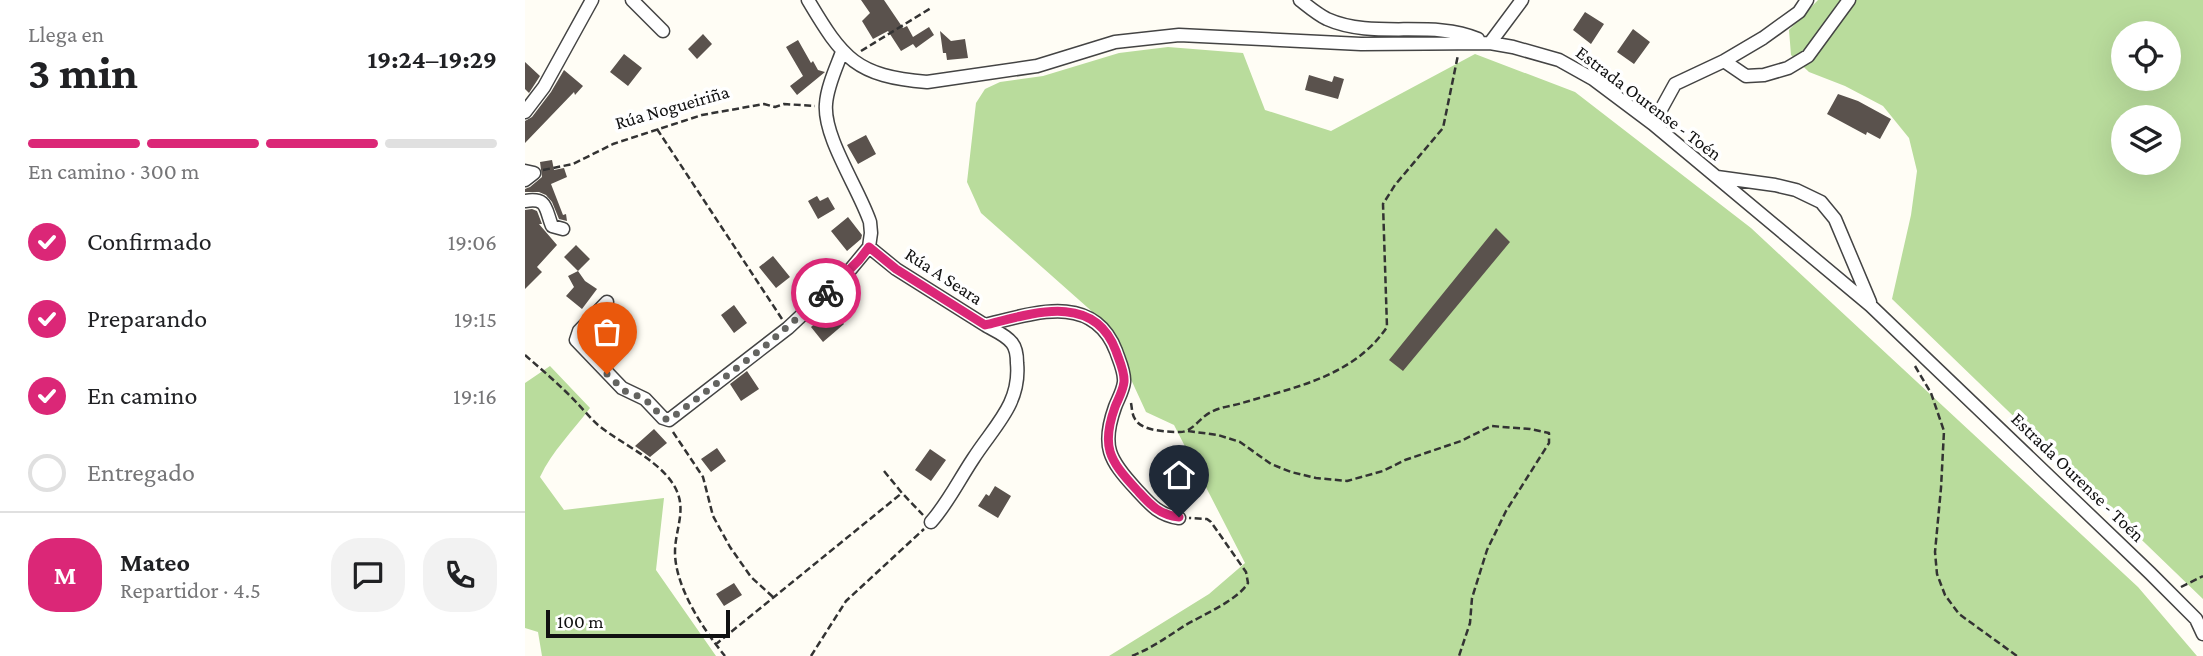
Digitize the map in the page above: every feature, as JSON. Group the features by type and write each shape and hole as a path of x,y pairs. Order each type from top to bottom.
{"street":[{"path":"525,111 544,87 592,0"},
{"path":"632,0 663,31"},
{"path":"607,302 576,334 576,340 622,388 645,399 667,420 788,327 850,270 869,247 870,222 827,120 828,95 846,55 832,40 808,0"},
{"path":"1300,0 1324,18 1335,22 1361,27 1454,31 1487,42 1522,0"},
{"path":"1653,124 1675,84 1724,61 1789,20 1807,0"},
{"path":"1724,61 1746,76 1764,75 1788,68 1808,56 1849,0"},
{"name":"Estrada Ourense - Toén","path":"846,55 872,71 927,82 1037,66 1115,42 1162,36 1361,44 1487,42 1559,60 1593,79 1653,124 1871,306 2171,594 2196,620 2203,634"},
{"path":"1717,177 1796,190 1821,202 1835,219 1871,306"},
{"path":"525,201 536,199 542,202 552,226 563,229"},
{"name":"Rúa A Seara","path":"869,247 896,269 985,325 1048,311 1081,315 1106,331 1125,380"},
{"path":"931,522 1010,406 1016,392 1017,359 1013,344 985,325"},
{"path":"1125,380 1108,432 1108,451 1123,474 1155,509 1162,514 1179,517"}],"path":[{"path":"846,55 931,8"},
{"path":"1188,431 1211,412 1315,382 1376,344 1387,327 1383,204 1395,185 1443,128 1460,43"},
{"name":"Rúa Nogueiriña","path":"528,174 573,164 613,144 702,115 764,104 775,107 792,104 826,108"},
{"path":"657,129 788,327"},
{"path":"525,355 601,427 648,459 675,487 681,505 675,550 678,572 707,634 725,656"},
{"path":"1915,365 1931,393 1944,431 1935,552 1937,574 1945,595 1959,614 2017,656"},
{"path":"1125,380 1135,420 1142,426 1218,435 1240,442 1271,464 1315,478 1347,481 1383,471 1491,426 1549,433 1549,443 1506,511 1487,550 1472,598 1470,623 1459,656"},
{"path":"667,420 703,477 713,516 730,547 751,577 773,597"},
{"path":"811,656 846,601 931,522 884,471"},
{"path":"715,645 902,493"},
{"path":"1132,656 1151,648 1238,593 1248,583 1246,572 1211,522 1206,519 1179,517"},
{"path":"2171,594 2203,576"}],"green space":[{"path":"1818,0 2203,0 2203,599 1892,299 1911,215 1917,171 1909,138 1883,106 1845,86 1809,72 1791,55 1789,30"},
{"path":"1168,47 1243,53 1265,110 1331,131 1475,54 1575,92 1751,228 2138,587 2197,656 1109,656 1209,594 1245,563 1174,425 1146,412 1105,323 981,213 967,182 976,103 985,89 1000,82 1043,76 1119,53"},
{"path":"550,366 590,408 540,477 564,510 664,498 656,570 716,656 542,656 538,632 525,628 525,383"}],"building":[{"path":"861,0 884,0 903,28 907,26 913,37 929,27 934,35 916,48 913,44 901,51 888,31 873,39 862,21 870,13"},
{"path":"1585,12 1604,24 1591,44 1573,30"},
{"path":"1633,29 1650,42 1634,64 1617,52"},
{"path":"940,31 951,41 965,39 968,58 947,60 946,53 943,53"},
{"path":"703,34 712,44 697,59 688,49"},
{"path":"798,40 811,63 813,61 818,70 825,72 797,95 790,86 803,76 786,47"},
{"path":"624,54 642,68 628,86 610,72"},
{"path":"525,62 540,76 529,93 525,89"},
{"path":"564,70 583,86 525,143 525,121 532,117"},
{"path":"1309,75 1332,82 1334,76 1344,79 1338,99 1305,90"},
{"path":"1838,94 1858,101 1891,119 1880,139 1867,132 1866,135 1827,114"},
{"path":"866,135 876,154 858,164 847,145"},
{"path":"552,160 554,170 564,168 567,177 551,184 567,221 559,219 546,195 525,192 525,189 542,177 540,162"},
{"path":"817,196 820,201 828,197 835,209 818,219 808,201"},
{"path":"525,210 537,211 542,224 539,224 557,245 537,267 542,272 525,289"},
{"path":"848,217 862,235 847,251 831,231"},
{"path":"1496,228 1510,242 1403,371 1389,360"},
{"path":"576,245 590,259 578,271 564,257"},
{"path":"773,256 790,277 776,288 759,267"},
{"path":"578,271 585,281 597,289 582,309 566,296 574,287 568,276"},
{"path":"734,305 747,323 734,333 721,315"},
{"path":"827,313 834,321 838,317 844,324 823,342 811,327"},
{"path":"747,371 759,389 741,401 730,384"},
{"path":"654,429 667,443 650,457 635,446"},
{"path":"717,448 726,461 711,472 701,459"},
{"path":"930,449 946,460 931,481 915,470"},
{"path":"995,486 1011,496 998,518 978,506"},
{"path":"734,583 742,595 724,606 716,594"}],"way so far":[{"path":"607,374 625,391 645,399 663,418 669,420 764,347 826,293"}],"route":[{"path":"826,293 869,247 896,269 985,325 1048,311 1063,311 1090,318 1110,337 1125,380 1108,432 1108,451 1123,474 1155,509 1162,514 1179,517"}]}
